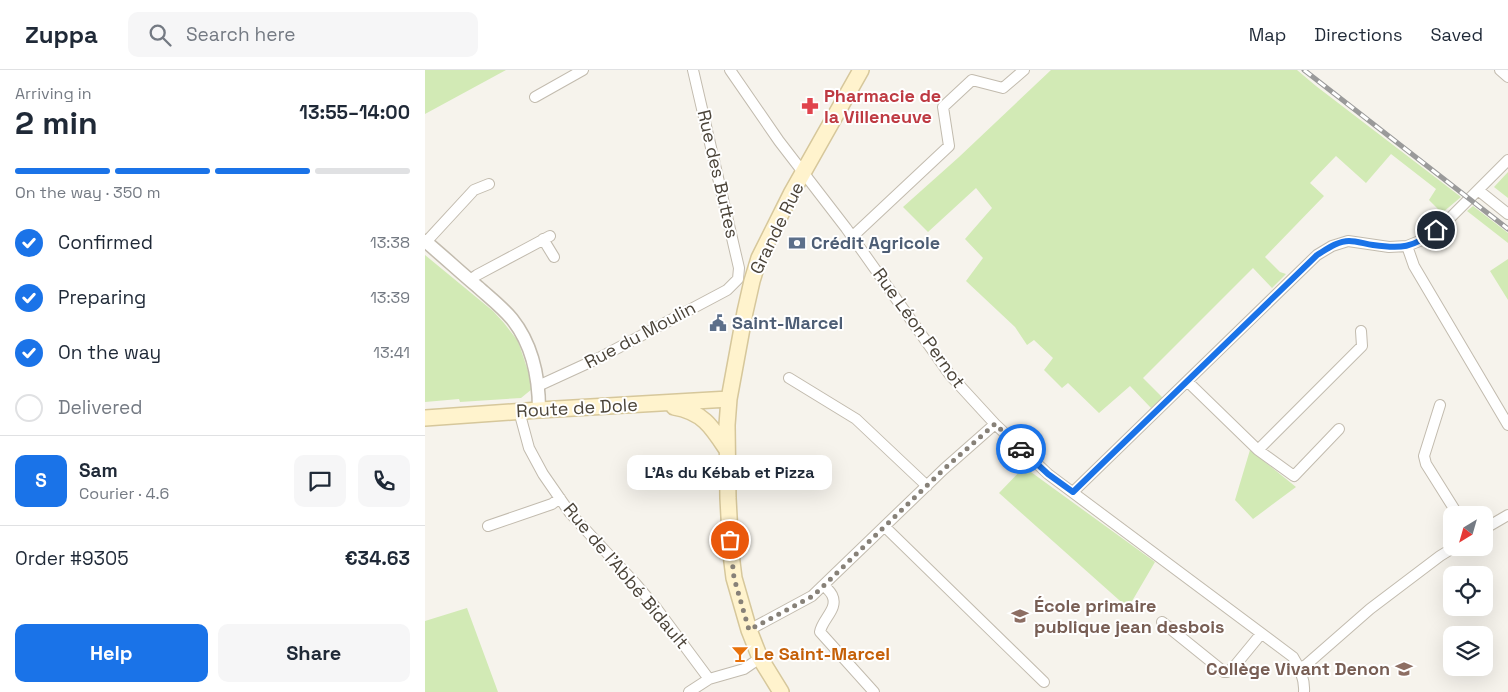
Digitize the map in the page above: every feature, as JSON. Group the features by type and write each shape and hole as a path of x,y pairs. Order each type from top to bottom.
{"main road":[{"name":"Grande Rue","path":"781,692 760,658 749,630 734,578 731,554 727,450 729,399 752,281 759,258 861,70"},
{"name":"Route de Dole","path":"425,418 729,399"},
{"path":"655,404 681,408 702,418 710,425 727,450"}],"street":[{"path":"535,96 583,70"},
{"name":"Rue des Buttes","path":"693,70 739,268 738,278"},
{"name":"Rue Léon Pernot","path":"730,70 779,141 853,236 950,376 995,424 1048,474 1293,657 1301,671"},
{"path":"853,236 949,146 943,107 972,80 1003,88 1024,70"},
{"path":"1500,70 1508,77"},
{"path":"1073,492 1317,255 1332,246 1348,241 1389,247 1407,246 1422,240 1442,224 1508,160"},
{"path":"489,184 475,190 425,241 499,305 521,332 535,366 539,410"},
{"path":"1478,190 1508,214"},
{"path":"471,280 547,238 554,257"},
{"path":"1407,246 1414,266 1508,425"},
{"name":"Rue du Moulin","path":"538,386 599,358 727,290 738,278"},
{"path":"1259,450 1363,346 1361,331"},
{"path":"789,378 856,418 927,486"},
{"path":"1188,382 1259,450 1294,476 1339,429"},
{"path":"1439,406 1424,456 1426,464 1452,506"},
{"name":"Rue de l'Abbé Bidault","path":"519,411 529,448 543,474 560,498 583,528 657,609 709,679"},
{"path":"749,630 813,596 927,486 995,424"},
{"name":"Rue de l'Abbé Bidault","path":"488,526 552,504 560,498"},
{"path":"1493,524 1508,515"},
{"path":"885,527 1045,682"},
{"path":"1304,692 1301,671 1306,665 1370,609 1443,554"},
{"path":"824,585 832,594 834,600 832,610 821,626 820,632 871,691"},
{"path":"1161,622 1224,672 1233,668 1261,634"},
{"path":"689,692 709,679 745,668 760,658"}],"green space":[{"path":"425,70 506,70 425,114"},
{"path":"1051,70 1297,70 1461,197 1442,213 1429,200 1436,189 1391,154 1366,183 1336,156 1310,183 1324,196 1265,257 1280,272 1286,274 1272,288 1253,268 1143,378 1163,398 1151,408 1130,386 1099,413 1068,383 1062,388 1044,370 1053,358 1034,340 1027,345 1015,327 966,281 983,258 965,239 992,208 976,188 928,232 903,207"},
{"path":"1508,172 1508,198 1494,187"},
{"path":"1473,206 1508,233 1508,243 1467,211"},
{"path":"425,255 493,311 518,341 531,380 532,389 521,398 460,402 459,399 425,402"},
{"path":"1508,259 1508,300 1490,271"},
{"path":"1250,450 1296,487 1253,519 1235,500"},
{"path":"1024,467 1155,562 1128,608 999,493"},
{"path":"467,608 498,692 425,692 425,621"}],"railway":[{"path":"1304,70 1508,229"}],"way so far":[{"path":"730,540 734,578 749,630 813,596 944,469 995,424 1021,449"}],"place":[{"name":"Pharmacie de la Villeneuve","path":"810,106"},
{"name":"Crédit Agricole","path":"797,243"},
{"name":"Saint-Marcel","path":"718,323"},
{"name":"L'As du Kébab et Pizza","path":"730,540"},
{"name":"École primaire publique jean desbois","path":"1020,616"},
{"name":"Le Saint-Marcel","path":"740,654"},
{"name":"Collège Vivant Denon","path":"1404,669"}],"route":[{"path":"1021,449 1048,474 1073,492 1317,255 1332,246 1348,241 1389,247 1407,246 1422,240 1436,230"}]}
